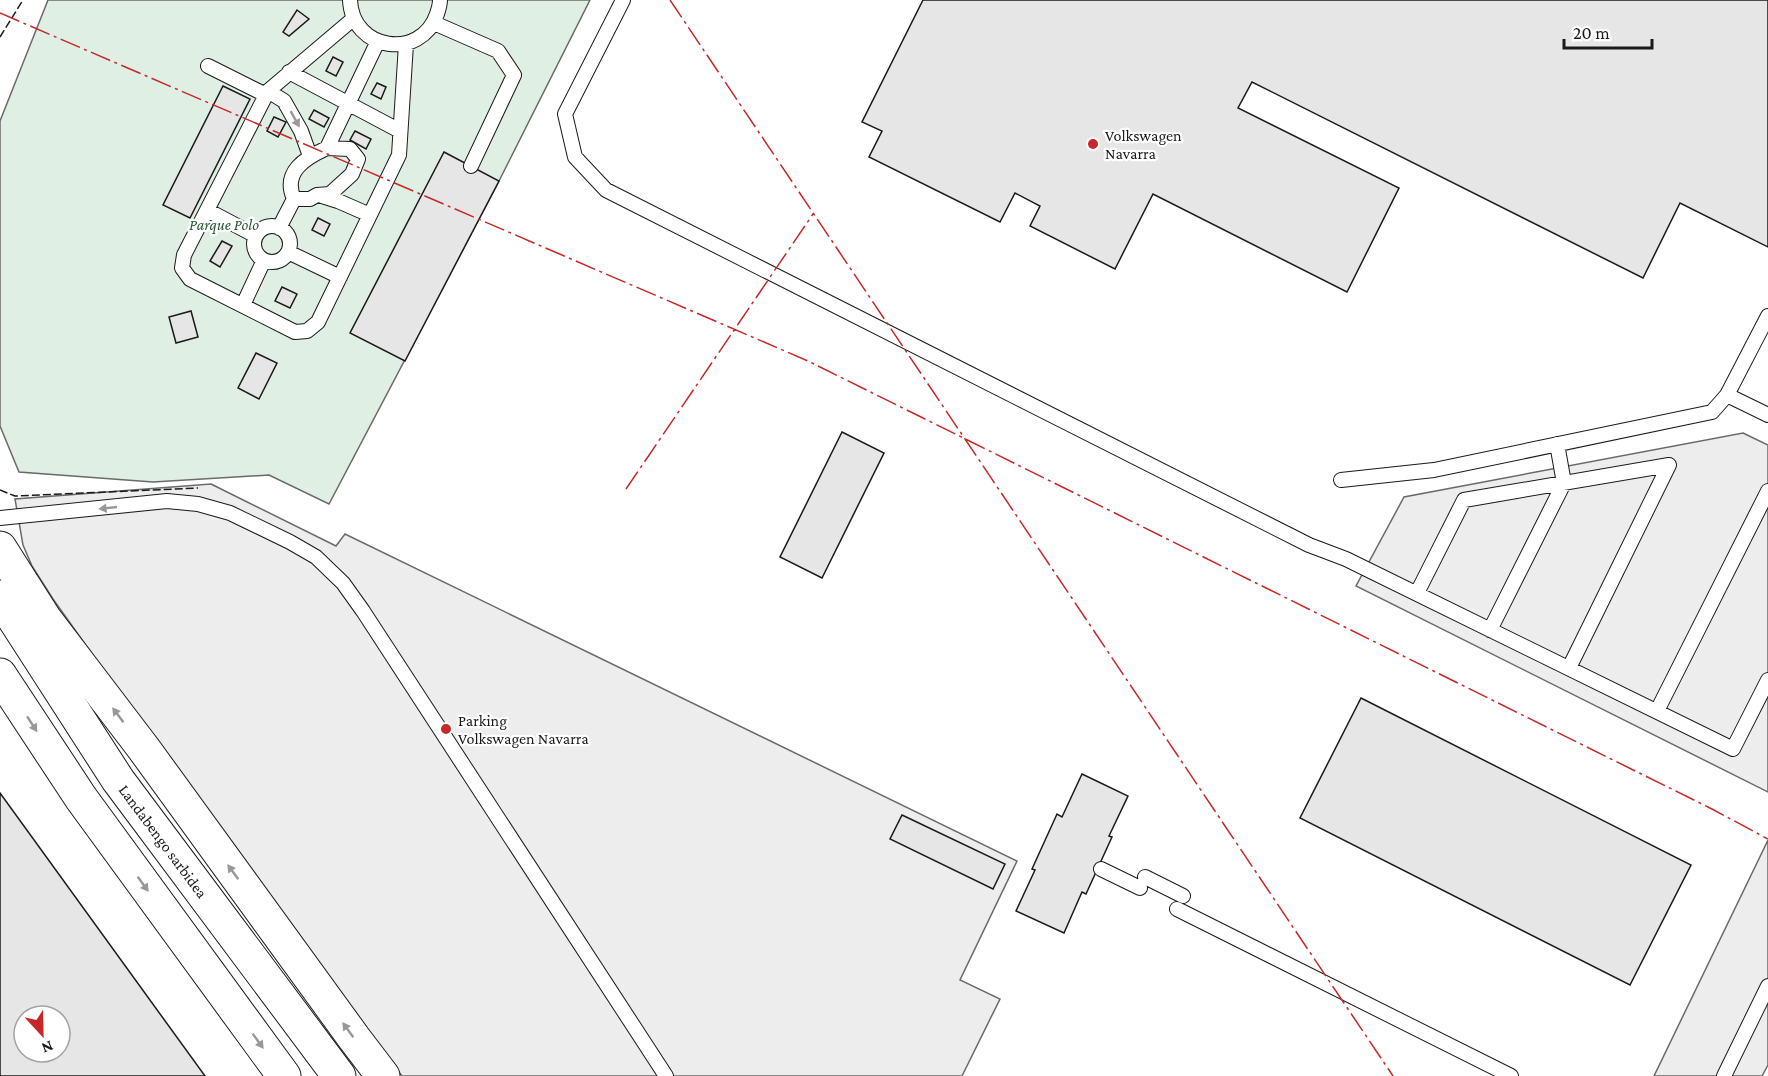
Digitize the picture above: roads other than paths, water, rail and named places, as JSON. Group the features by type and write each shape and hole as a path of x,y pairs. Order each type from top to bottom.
{"highway":[{"path":"0,548 45,619 144,749 383,1076"},
{"name":"Landabengo sarbidea","path":"0,597 117,780 339,1076"},
{"path":"0,675 81,798 284,1076"}],"lane":[{"path":"350,0 350,10 358,26 371,38 388,45 406,44 422,36 434,22 440,0"},
{"path":"623,0 566,114 575,157 606,190 1309,545 1346,559 1417,593 1733,749 1768,680"},
{"path":"353,19 267,93 184,255 182,268 190,279 295,332 307,331 318,322 399,155 406,44"},
{"path":"434,22 498,51 514,75 471,166"},
{"path":"327,148 378,41"},
{"path":"208,66 284,101 302,131 310,156"},
{"path":"289,72 400,131"},
{"path":"327,148 350,149 358,159 352,174 330,194 294,199 290,191 291,177 306,158 327,148"},
{"path":"317,195 338,201 370,215"},
{"path":"279,228 294,199"},
{"path":"207,210 256,236"},
{"path":"266,227 279,228 289,238 288,252 278,261 264,260 255,249 256,236 266,227"},
{"path":"288,252 340,277"},
{"path":"243,305 264,260"},
{"path":"1341,480 1434,470 1712,412 1728,395 1767,319"},
{"path":"1728,395 1768,415"},
{"path":"1490,630 1564,483 1557,444"},
{"path":"1417,593 1464,500 1669,465 1569,668"},
{"path":"1657,711 1768,491"},
{"path":"0,518 166,501 198,504 230,513 316,557 343,583 405,674 666,1076"},
{"path":"1101,869 1183,896"},
{"path":"1177,909 1511,1076"},
{"path":"1724,1076 1768,986"}],"place":[{"name":"Volkswagen Navarra","path":"1093,144"},
{"name":"Parking Volkswagen Navarra","path":"446,729"}],"park label":[{"name":"Parque Polo","path":"224,224"}]}
